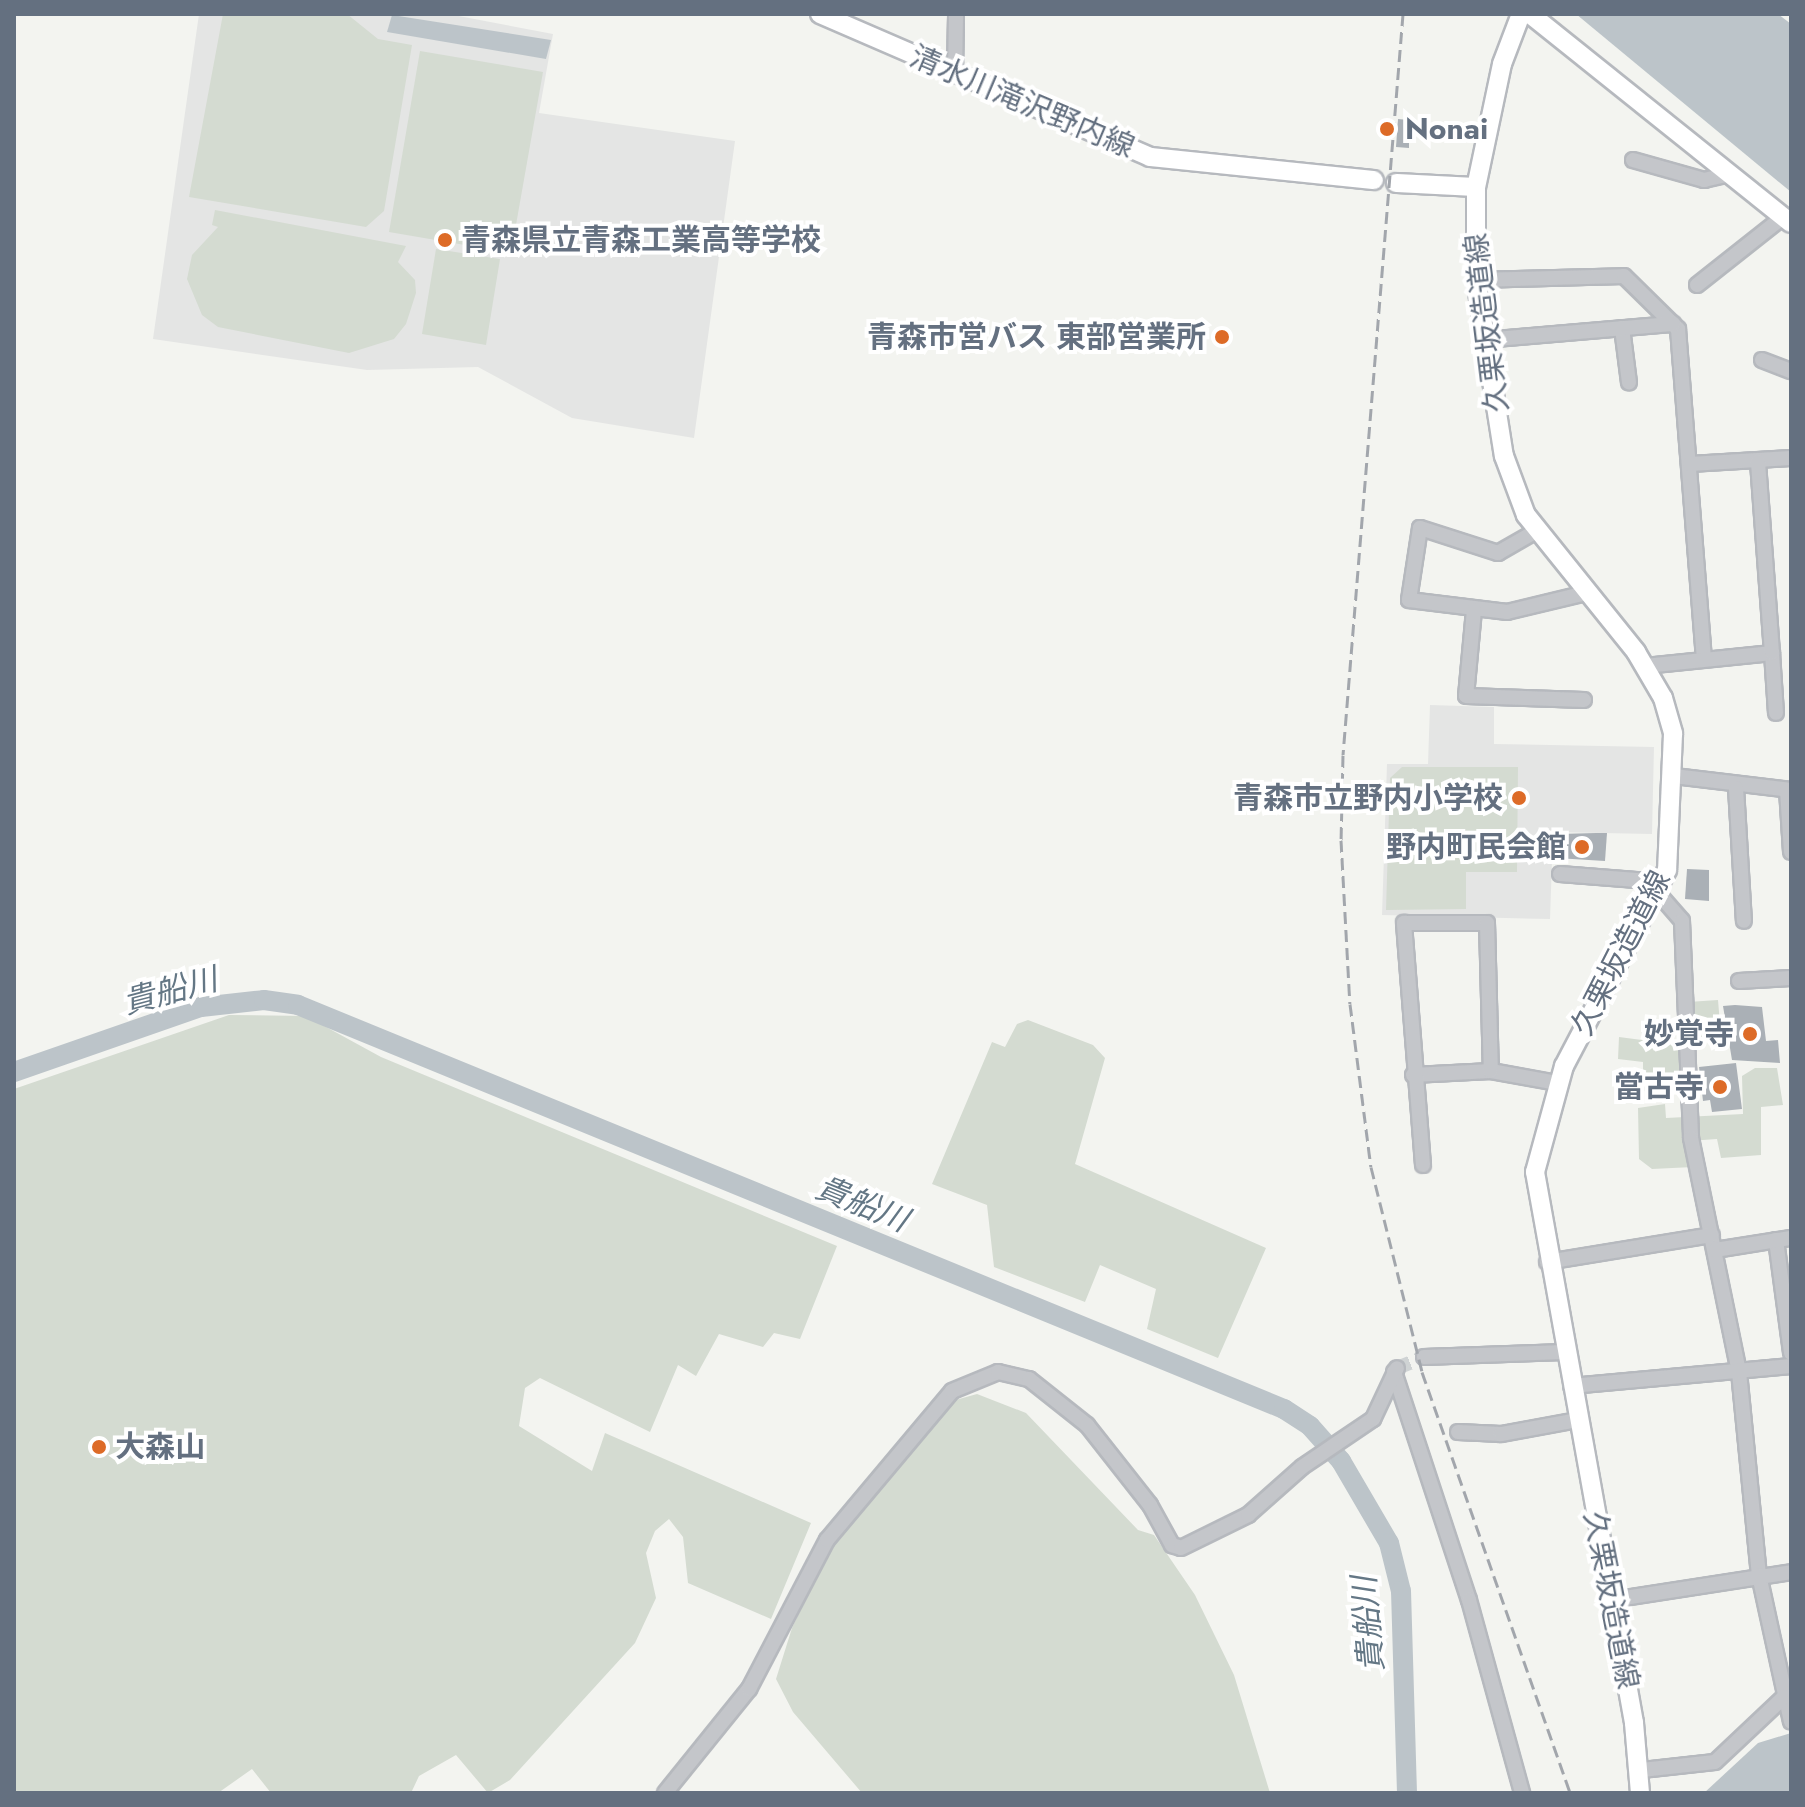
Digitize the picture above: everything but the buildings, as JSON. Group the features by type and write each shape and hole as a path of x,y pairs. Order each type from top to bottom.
{"main road":[{"name":"清水川滝沢野内線","path":"820,14 1150,157 1374,180"},
{"name":"久栗坂造道線","path":"1521,14 1502,64 1476,187 1476,280 1504,456 1516,495 1538,530 1590,592 1645,666 1667,710 1674,776 1660,887 1558,1083 1535,1159 1547,1262 1642,1770 1641,1793"},
{"path":"1530,14 1787,220"},
{"path":"1396,183 1476,187"}],"street":[{"path":"955,73 956,14"},
{"path":"1633,160 1704,180 1731,174"},
{"path":"1697,285 1787,220"},
{"path":"1476,280 1624,276 1673,324 1690,464 1704,658"},
{"path":"1485,340 1673,324"},
{"path":"1622,328 1629,383"},
{"path":"1762,360 1791,371"},
{"path":"1690,464 1791,458"},
{"path":"1758,462 1776,713"},
{"path":"1538,530 1498,553 1420,528 1409,600 1474,610 1522,611 1590,592"},
{"path":"1474,610 1466,696 1584,700"},
{"path":"1645,666 1772,653"},
{"path":"1674,776 1736,788 1789,790 1791,852"},
{"path":"1736,788 1744,921"},
{"path":"1560,874 1660,887 1682,921 1691,1138 1739,1372 1759,1575 1784,1674 1789,1710 1715,1762 1642,1770"},
{"path":"1423,1165 1413,1075 1404,923 1487,923 1491,1071"},
{"path":"1739,981 1791,978"},
{"path":"1413,1075 1491,1071 1558,1083"},
{"path":"1547,1262 1714,1243 1784,1239 1791,1353"},
{"path":"1424,1357 1564,1352"},
{"path":"1571,1386 1791,1366"},
{"path":"665,1793 756,1678 827,1540 952,1391 998,1372 1029,1379 1087,1425 1150,1505 1172,1545 1181,1548 1248,1515 1321,1455 1373,1419 1395,1370 1469,1600 1522,1793"},
{"path":"1458,1432 1501,1434 1577,1420"},
{"path":"1611,1600 1791,1572"}],"shaded area":[{"name":"青森県立青森工業高等学校","path":"199,14 448,14 553,34 539,113 735,141 694,438 572,418 478,367 367,370 153,339"},
{"path":"223,14 347,14 378,39 412,45 384,211 366,227 189,197"},
{"path":"1576,14 1778,14 1791,24 1791,192"},
{"path":"392,15 551,40 546,59 387,32"},
{"path":"420,51 543,72 511,253 389,232"},
{"path":"215,210 406,246 398,262 415,280 416,293 406,324 394,339 349,353 218,327 202,315 187,279 192,255 218,227 212,225"},
{"path":"436,249 500,259 486,345 422,334"},
{"name":"青森市立野内小学校","path":"1430,705 1494,707 1494,744 1654,747 1652,834 1553,832 1550,919 1382,915 1387,764 1428,764"},
{"path":"1402,767 1518,767 1517,872 1466,872 1466,909 1386,910 1390,778"},
{"path":"1718,1000 1721,1036 1690,1039 1688,1002"},
{"path":"229,1015 306,1016 381,1057 837,1246 800,1339 774,1333 763,1347 719,1334 696,1376 678,1365 650,1432 540,1378 525,1388 519,1426 592,1471 605,1433 811,1523 771,1619 688,1583 683,1537 669,1519 655,1531 646,1553 656,1598 635,1643 510,1780 488,1793 456,1755 419,1776 411,1793 271,1793 252,1769 218,1793 14,1793 14,1089"},
{"path":"1028,1020 1093,1045 1105,1058 1075,1164 1266,1248 1218,1358 1147,1329 1156,1289 1100,1265 1085,1302 994,1267 987,1205 932,1184 992,1042 1005,1047 1017,1024"},
{"path":"1619,1037 1680,1045 1681,1093 1643,1091 1643,1062 1618,1059"},
{"path":"1755,1068 1777,1068 1783,1105 1761,1107 1761,1155 1721,1158 1717,1139 1689,1141 1693,1167 1652,1169 1639,1159 1638,1108 1665,1104 1666,1118 1743,1114 1742,1076"},
{"path":"977,1394 1026,1413 1138,1530 1154,1535 1195,1595 1234,1675 1270,1793 862,1793 793,1712 776,1679 792,1628 828,1554 874,1486 952,1401"},
{"path":"1791,1733 1791,1793 1704,1793 1758,1743"}],"waterway":[{"name":"貴船川","path":"14,1072 201,1007 264,1000 298,1005 1284,1409 1310,1426 1341,1461 1389,1543 1401,1591 1407,1793"}],"tunnel":[{"path":"1397,1368 1424,1357"}],"railway":[{"path":"1403,14 1343,755 1341,840 1350,1004 1371,1167 1422,1372 1570,1793"}],"place":[{"name":"Nonai","path":"1387,129"},
{"name":"青森県立青森工業高等学校","path":"445,240"},
{"name":"青森市営バス 東部営業所","path":"1222,337"},
{"name":"青森市立野内小学校","path":"1519,798"},
{"name":"野内町民会館","path":"1582,847"},
{"name":"妙覚寺","path":"1750,1034"},
{"name":"當古寺","path":"1720,1087"},
{"name":"大森山","path":"99,1447"}]}
